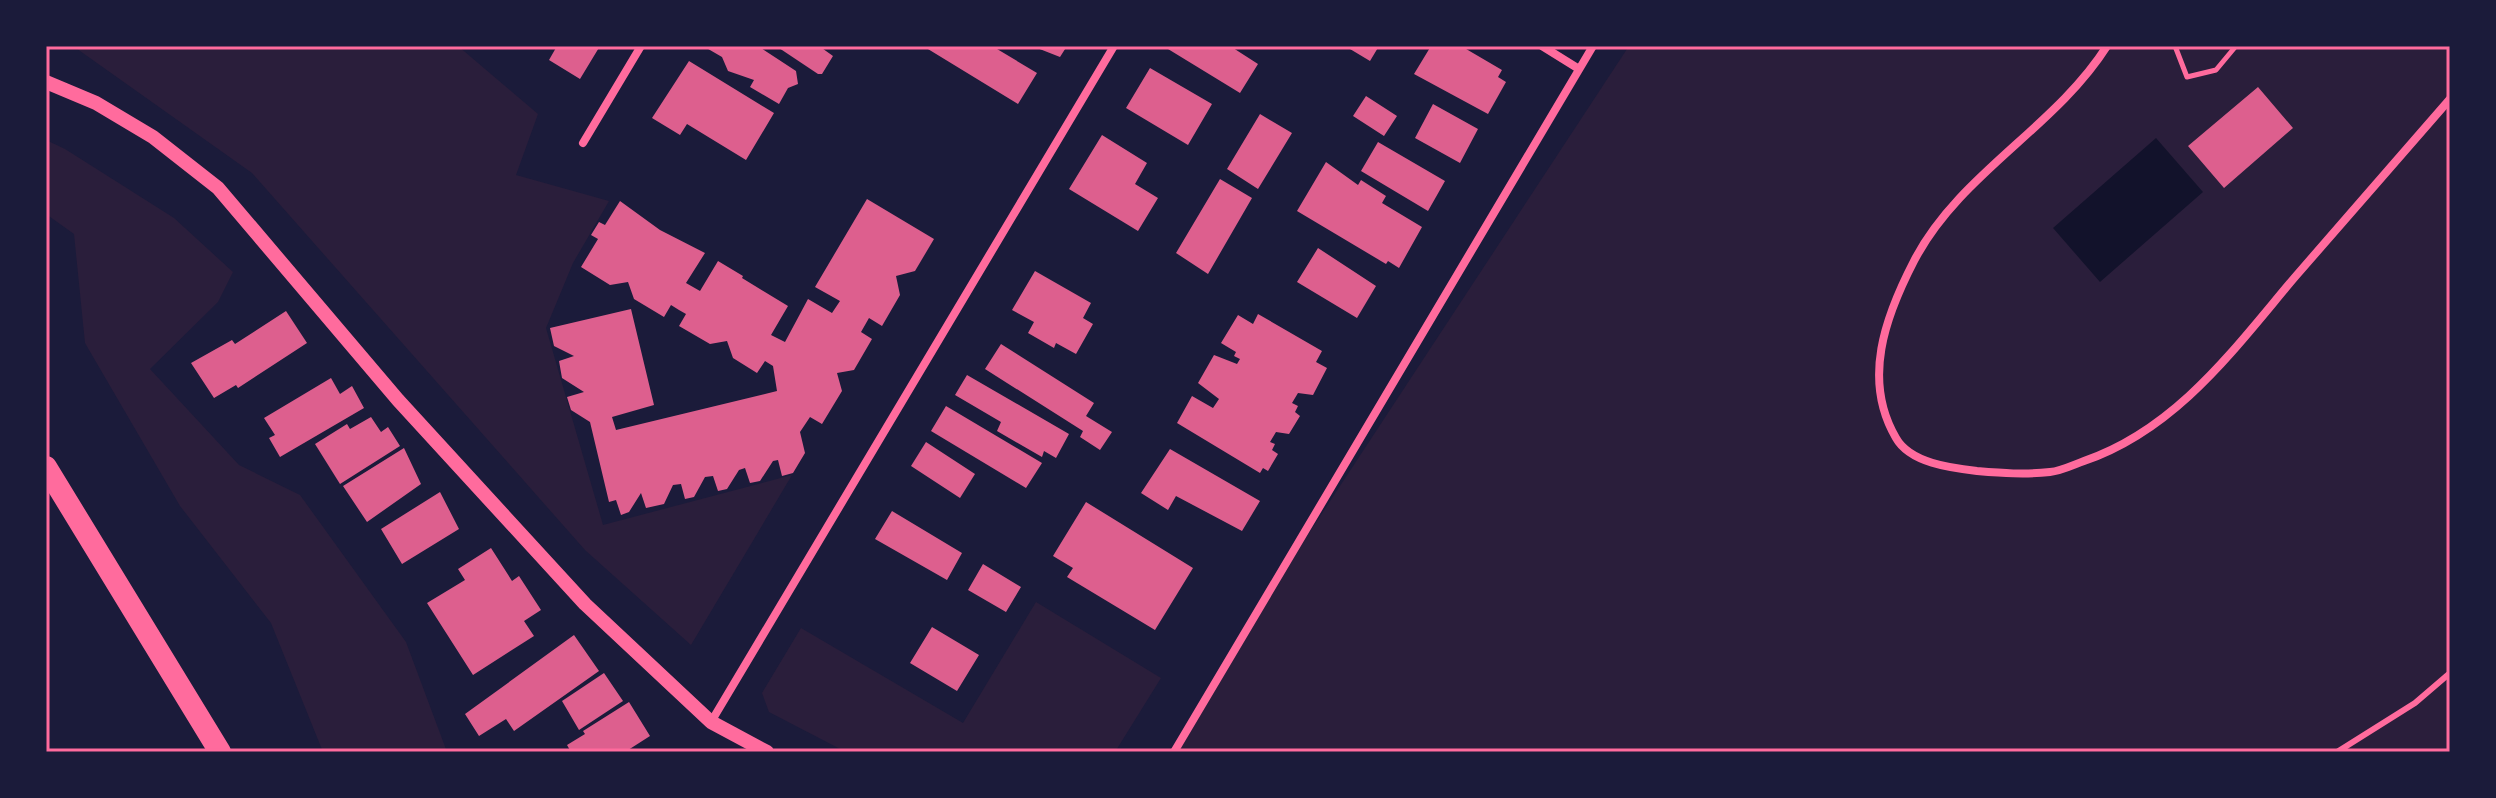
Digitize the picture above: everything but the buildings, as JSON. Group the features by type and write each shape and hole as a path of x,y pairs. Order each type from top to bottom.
{"highway":[{"path":"46,467 220,752"}],"street":[{"path":"583,143 641,46"},
{"path":"711,722 1114,46"},
{"path":"1542,46 1579,69"},
{"path":"1174,752 1593,46"},
{"path":"2107,46 2068,97 1950,208 1915,259 1902,288 1890,316 1877,368 1877,391 1882,412 1897,442 1905,450 1924,459 1964,469 2011,474 2052,472 2096,457 2140,436 2202,385 2450,99"},
{"path":"46,82 96,103 153,137 218,188 398,400 585,604 711,722 767,752"}],"lane":[{"path":"2337,752 2415,703 2450,673"}],"path":[{"path":"2175,46 2187,77 2216,70 2236,46"}],"shaded area":[{"path":"73,46 458,46 538,114 516,175 609,201 573,263 546,328 603,525 792,475 691,645 585,550 252,173"},
{"path":"1629,46 2450,46 2450,752 1174,752 1231,652"},
{"path":"2156,138 2203,192 2100,282 2053,228"},
{"path":"46,140 174,218 233,272 218,302 150,369 239,465 300,495 406,642 447,752 323,752 271,623 180,506 85,343 74,234 46,214"},
{"path":"1036,602 1161,678 1115,752 846,752 769,712 762,693 801,628 963,723"}]}
